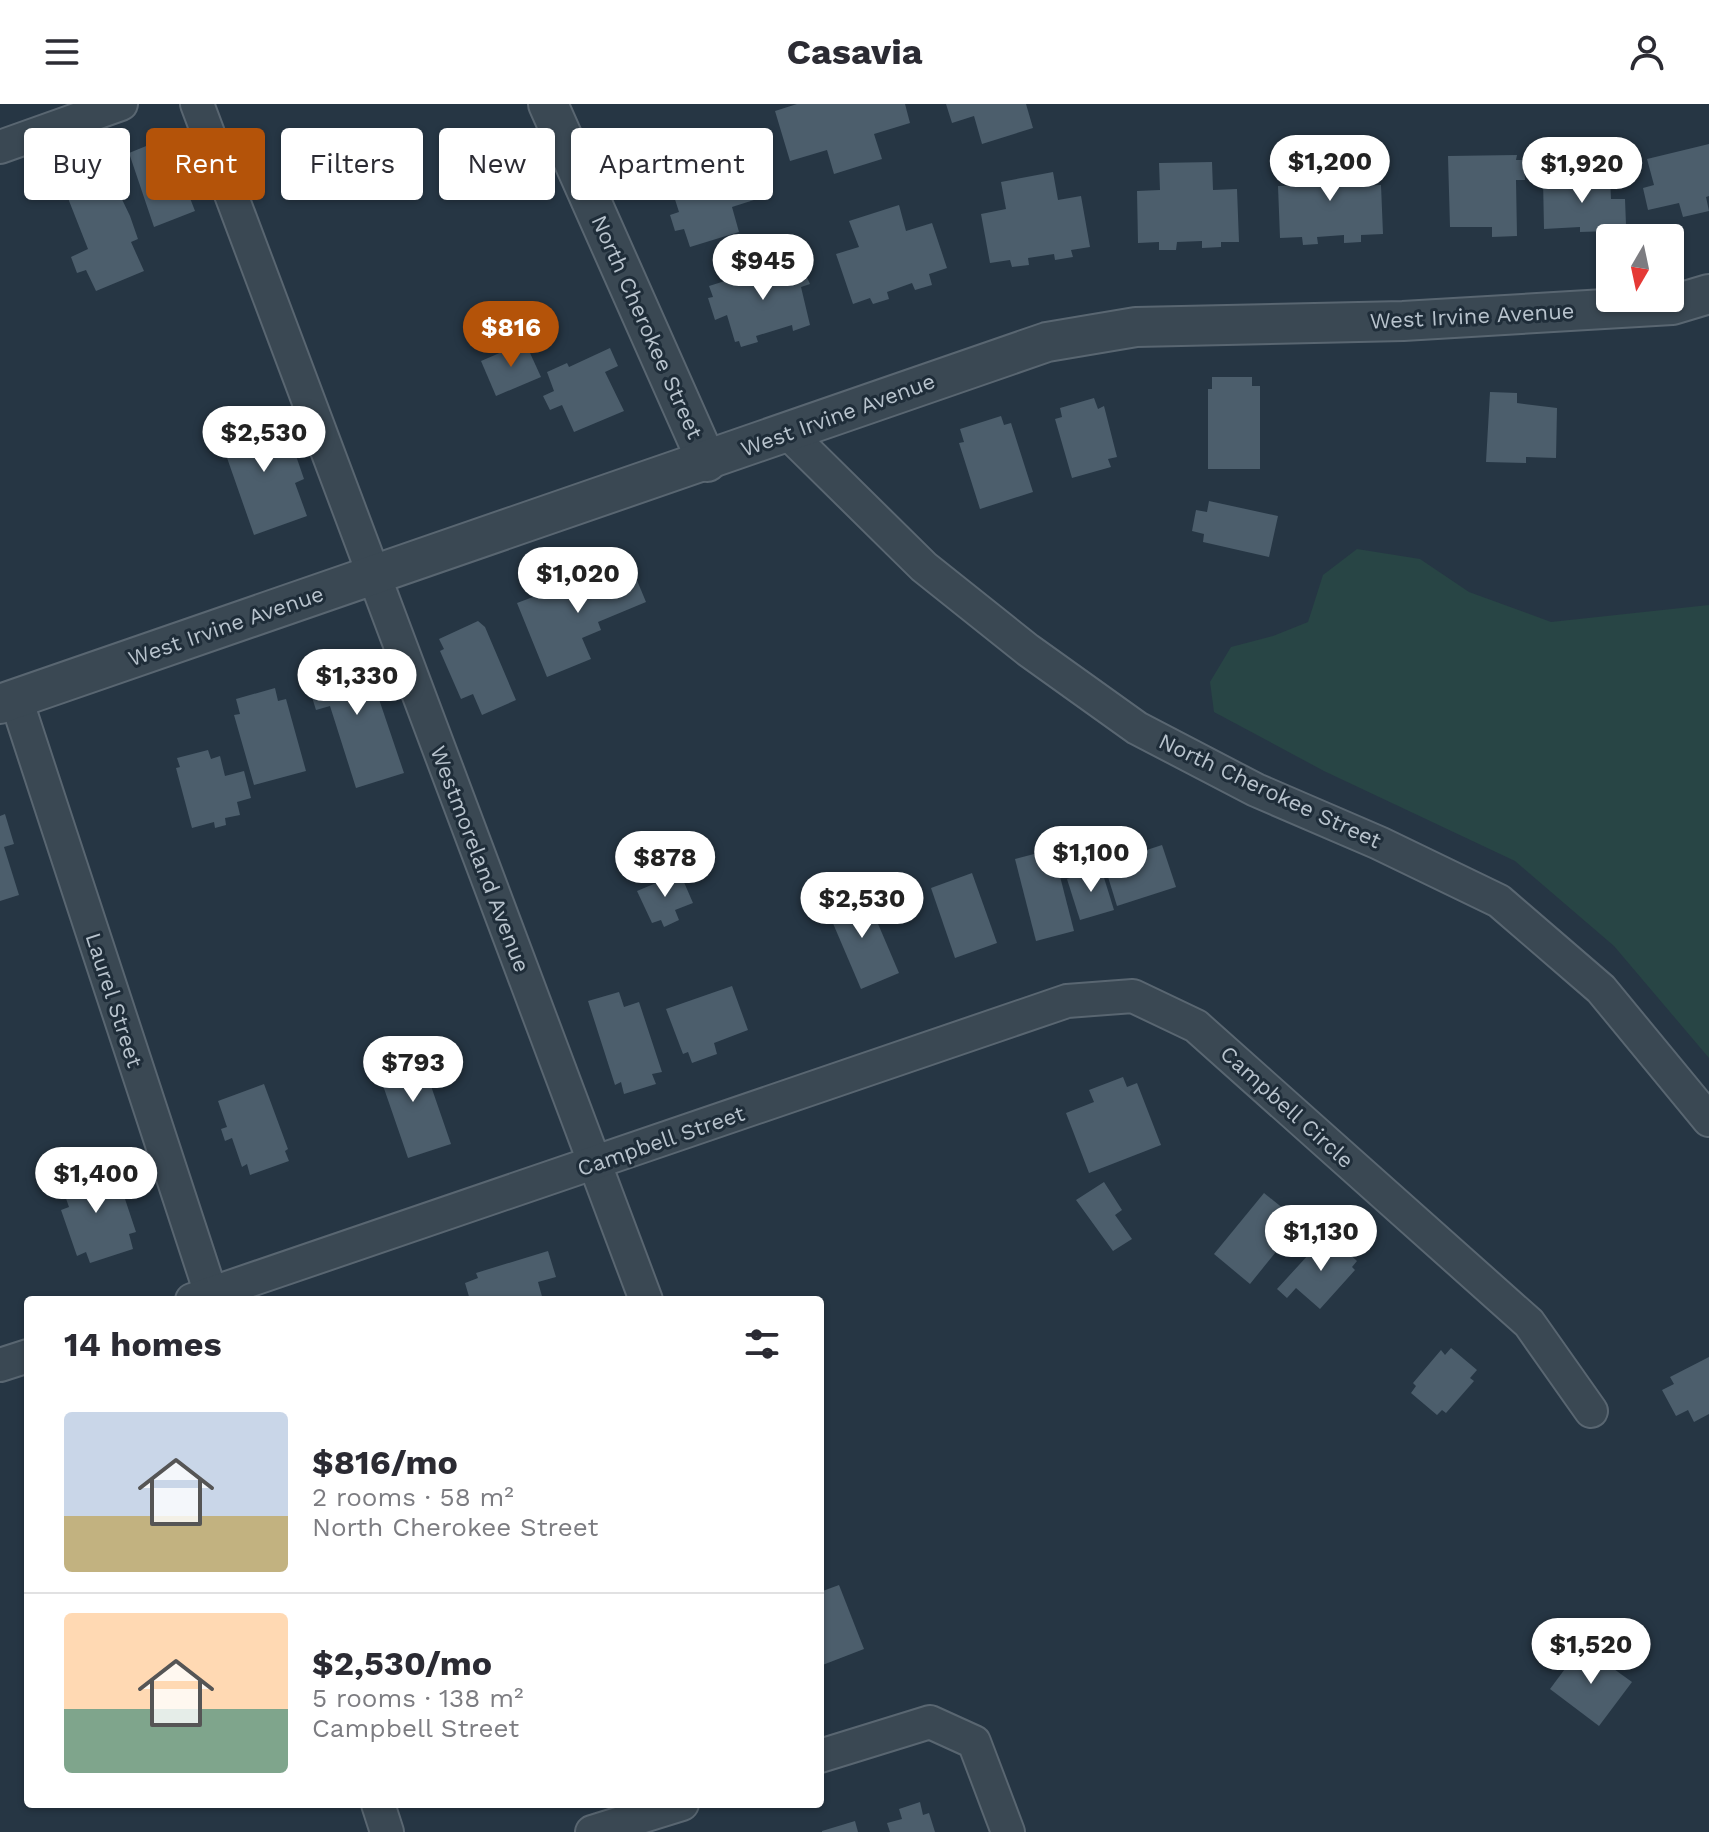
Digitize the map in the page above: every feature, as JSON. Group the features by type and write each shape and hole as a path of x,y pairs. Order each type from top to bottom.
{"street":[{"path":"0,147 121,104"},
{"name":"Westmoreland Avenue","path":"197,104 644,1296"},
{"name":"North Cherokee Street","path":"548,104 707,462"},
{"name":"West Irvine Avenue","path":"8,702 1047,342 1136,327 1403,321 1672,305 1709,294"},
{"name":"North Cherokee Street","path":"788,433 924,567 1028,650 1137,728 1256,790 1379,843 1499,901 1601,989 1709,1120"},
{"name":"Laurel Street","path":"8,702 204,1296"},
{"name":"Campbell Street","path":"211,1296 1067,1001 1133,996"},
{"name":"Campbell Circle","path":"1133,996 1196,1026 1529,1323 1591,1411"},
{"path":"0,1365 24,1357"},
{"path":"824,1755 930,1722 974,1742 1008,1832"},
{"path":"379,1808 387,1832"},
{"path":"592,1832 669,1808"}],"green space":[{"path":"1357,549 1420,559 1469,592 1551,622 1709,605 1709,1058 1614,946 1515,861 1324,771 1214,712 1210,682 1231,647 1273,636 1308,622 1323,575"}],"building":[{"path":"797,104 905,104 910,123 874,134 882,159 834,174 827,150 790,161 775,111"},
{"path":"946,104 1026,104 1033,128 982,144 974,116 952,123"},
{"path":"1709,144 1709,196 1706,197 1709,211 1683,217 1679,203 1648,210 1643,188 1654,185 1647,159"},
{"path":"146,146 146,200 191,200 195,211 154,227 130,153"},
{"path":"1517,155 1516,160 1524,160 1525,180 1516,180 1517,236 1492,237 1492,227 1450,227 1448,156"},
{"path":"1354,156 1355,186 1381,185 1383,234 1361,235 1361,242 1344,243 1344,235 1317,237 1318,244 1303,245 1302,237 1280,238 1278,186 1302,185 1301,158"},
{"path":"1212,162 1213,190 1237,189 1239,242 1221,242 1221,247 1202,248 1202,241 1177,242 1176,250 1159,250 1159,242 1138,243 1137,191 1160,190 1159,163"},
{"path":"1053,172 1058,200 1081,196 1090,247 1071,250 1073,257 1055,260 1054,254 1028,258 1029,265 1012,267 1010,260 990,263 981,214 1006,209 1001,182"},
{"path":"1610,177 1611,199 1625,199 1626,224 1596,224 1596,231 1580,232 1580,227 1544,229 1543,179"},
{"path":"69,200 122,200 138,239 131,242 144,271 96,291 86,270 77,273 71,257 88,249"},
{"path":"675,200 754,200 732,207 739,232 690,247 684,229 675,231 670,215 679,212"},
{"path":"899,205 906,231 932,223 947,268 929,274 932,285 915,290 912,283 887,292 889,299 873,304 870,298 853,304 836,254 859,247 849,221"},
{"path":"797,256 810,284 801,287 810,325 793,331 792,325 756,336 758,342 741,347 739,341 735,342 727,315 715,320 708,298 713,297 709,286 741,276 745,285 766,279 762,268"},
{"path":"525,342 541,377 496,396 481,361"},
{"path":"610,348 618,366 605,372 624,411 574,432 562,405 550,410 543,396 554,391 547,372 567,363 569,367"},
{"path":"1212,377 1252,377 1252,386 1260,386 1260,469 1208,469 1208,389 1212,389"},
{"path":"1490,392 1517,393 1517,403 1557,408 1556,458 1526,457 1526,463 1486,462"},
{"path":"1094,398 1098,409 1104,406 1117,457 1108,459 1111,467 1072,478 1055,419 1062,417 1060,408"},
{"path":"270,414 282,450 293,447 304,479 295,483 307,516 254,535 218,432"},
{"path":"1001,416 1004,425 1011,423 1033,492 980,509 959,443 964,442 960,429"},
{"path":"1209,501 1278,516 1269,557 1203,542 1204,534 1192,531 1196,510 1207,512"},
{"path":"629,561 646,602 598,622 601,630 582,638 591,659 547,677 517,603"},
{"path":"478,621 485,627 516,700 482,715 473,694 461,699 440,651 444,649 439,639"},
{"path":"362,649 404,773 356,788 330,706 316,710 305,675 322,670 319,662"},
{"path":"275,688 278,701 286,699 306,771 254,785 234,715 240,714 236,699"},
{"path":"208,750 211,759 220,756 225,776 244,771 251,798 237,802 240,815 225,818 226,825 215,828 214,822 192,828 176,768 180,767 177,758"},
{"path":"5,814 14,844 4,847 19,895 0,901 0,816"},
{"path":"1162,845 1176,887 1117,906 1104,864"},
{"path":"1053,849 1074,931 1036,941 1015,859"},
{"path":"1101,868 1114,910 1080,920 1067,879"},
{"path":"680,873 693,903 675,910 679,920 664,927 661,920 652,923 637,891"},
{"path":"972,873 997,943 955,958 931,888"},
{"path":"864,891 899,973 861,989 826,907"},
{"path":"732,986 748,1030 714,1043 717,1054 692,1063 688,1052 683,1054 666,1009"},
{"path":"619,992 624,1007 639,1002 662,1072 652,1074 656,1084 624,1094 621,1082 615,1085 588,1001"},
{"path":"404,1042 410,1061 421,1057 451,1144 408,1158 378,1071 394,1065 388,1047"},
{"path":"1123,1077 1127,1087 1137,1083 1161,1145 1089,1173 1066,1113 1094,1102 1089,1090"},
{"path":"264,1084 288,1149 285,1151 289,1161 250,1175 247,1164 242,1167 232,1138 225,1141 221,1129 227,1127 218,1101"},
{"path":"82,1165 88,1183 111,1175 116,1188 121,1187 136,1232 129,1234 133,1249 90,1263 86,1252 77,1256 61,1210 69,1207 57,1173"},
{"path":"1104,1182 1122,1210 1115,1215 1132,1239 1113,1251 1076,1200"},
{"path":"1264,1193 1300,1222 1250,1284 1214,1254"},
{"path":"1331,1237 1357,1261 1352,1267 1355,1270 1320,1309 1296,1288 1287,1298 1277,1289 1321,1241 1324,1244"},
{"path":"548,1251 556,1277 538,1282 542,1296 469,1296 465,1283 478,1278 476,1273"},
{"path":"1451,1348 1477,1370 1470,1378 1474,1381 1446,1413 1442,1410 1437,1415 1411,1393 1416,1386 1413,1383 1441,1350 1445,1355"},
{"path":"1709,1357 1709,1414 1694,1422 1688,1410 1676,1416 1662,1390 1674,1384 1670,1377"},
{"path":"839,1585 864,1649 824,1664 824,1591"},
{"path":"1582,1646 1632,1682 1599,1726 1550,1689"},
{"path":"920,1802 923,1815 929,1813 935,1832 890,1832 887,1823 902,1819 899,1809"},
{"path":"855,1821 858,1832 822,1832 822,1831"}]}
